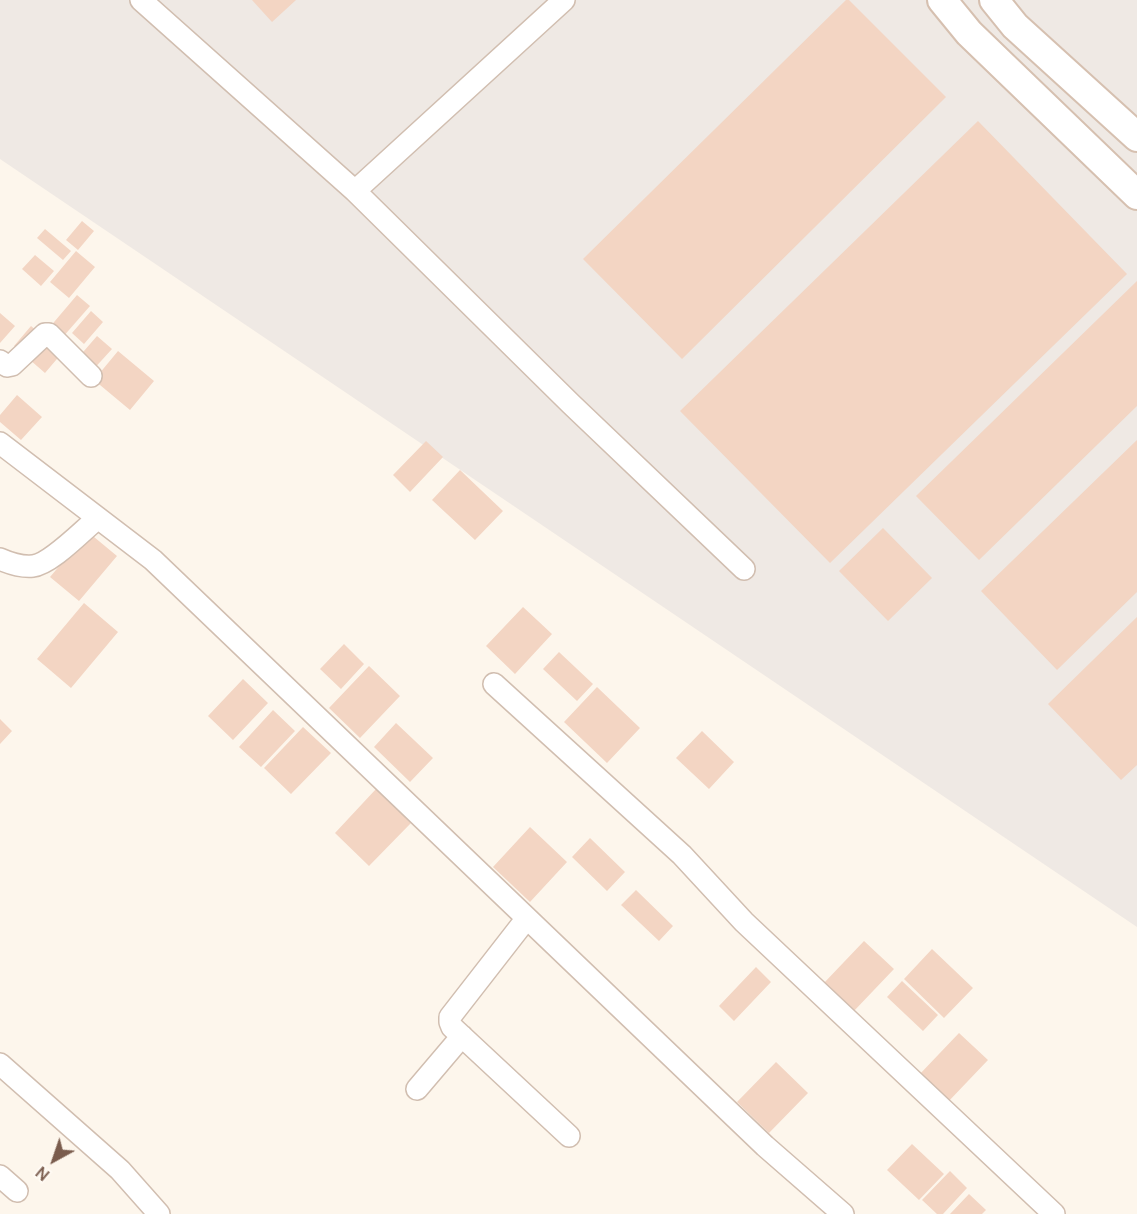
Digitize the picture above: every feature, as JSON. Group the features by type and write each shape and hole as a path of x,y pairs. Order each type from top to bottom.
{"street":[{"path":"141,0 355,191 571,404 744,569"},
{"path":"355,191 564,0"},
{"path":"942,0 969,33 1137,195"},
{"path":"994,0 1014,26 1137,137"},
{"path":"0,361 7,366 12,365 45,334 49,334 92,375"},
{"path":"0,443 153,560 765,1146 843,1214"},
{"path":"0,559 10,563 34,566 54,556 98,518"},
{"path":"494,684 682,855 753,930 1054,1214"},
{"path":"527,918 450,1017 452,1027 569,1136"},
{"path":"417,1089 462,1036"},
{"path":"0,1064 120,1170 159,1214"},
{"path":"0,1176 17,1191"}],"shaded area":[{"path":"0,0 1137,0 1137,927 0,159"}],"building":[{"path":"252,0 296,0 272,22"},
{"path":"846,0 849,0 946,97 682,359 583,259"},
{"path":"978,121 1127,274 830,563 680,411"},
{"path":"82,221 94,231 78,250 66,240"},
{"path":"45,229 71,251 63,260 37,238"},
{"path":"76,251 95,267 69,298 50,282"},
{"path":"35,255 54,271 41,286 22,269"},
{"path":"1137,281 1137,406 979,560 916,496"},
{"path":"77,295 90,306 62,338 49,328"},
{"path":"91,311 103,322 84,344 72,333"},
{"path":"0,313 15,326 0,343"},
{"path":"31,326 62,353 45,373 14,346"},
{"path":"97,336 112,349 91,372 77,359"},
{"path":"118,351 154,381 130,410 94,380"},
{"path":"17,395 42,417 21,440 0,422 0,415"},
{"path":"1137,440 1137,592 1057,670 981,591"},
{"path":"426,441 443,457 410,492 393,475"},
{"path":"460,470 503,511 475,540 432,500"},
{"path":"883,528 932,578 888,621 839,571"},
{"path":"88,532 117,556 79,601 50,577"},
{"path":"84,603 118,632 71,688 37,659"},
{"path":"523,607 552,634 515,674 486,646"},
{"path":"1137,617 1137,765 1121,780 1048,704"},
{"path":"344,644 364,664 341,689 320,669"},
{"path":"559,652 593,684 577,701 543,669"},
{"path":"369,666 400,696 360,738 329,708"},
{"path":"243,679 268,703 233,740 208,716"},
{"path":"597,687 640,728 607,763 564,722"},
{"path":"273,710 295,731 261,767 239,747"},
{"path":"0,719 12,731 0,744"},
{"path":"396,723 433,758 410,782 374,747"},
{"path":"303,727 331,753 291,794 264,768"},
{"path":"702,731 734,762 709,789 676,758"},
{"path":"376,789 411,823 369,866 335,833"},
{"path":"530,827 567,862 530,902 493,867"},
{"path":"590,838 625,872 607,891 572,857"},
{"path":"636,890 673,926 659,941 621,905"},
{"path":"864,941 894,969 853,1012 823,984"},
{"path":"932,949 973,988 944,1018 904,979"},
{"path":"756,967 771,982 734,1021 719,1006"},
{"path":"902,981 938,1015 923,1031 887,997"},
{"path":"959,1033 988,1060 947,1103 918,1076"},
{"path":"776,1062 808,1093 769,1133 737,1102"},
{"path":"912,1144 944,1174 919,1200 887,1170"},
{"path":"950,1171 967,1188 943,1214 937,1214 922,1200"},
{"path":"969,1194 986,1210 982,1214 950,1214"}]}
